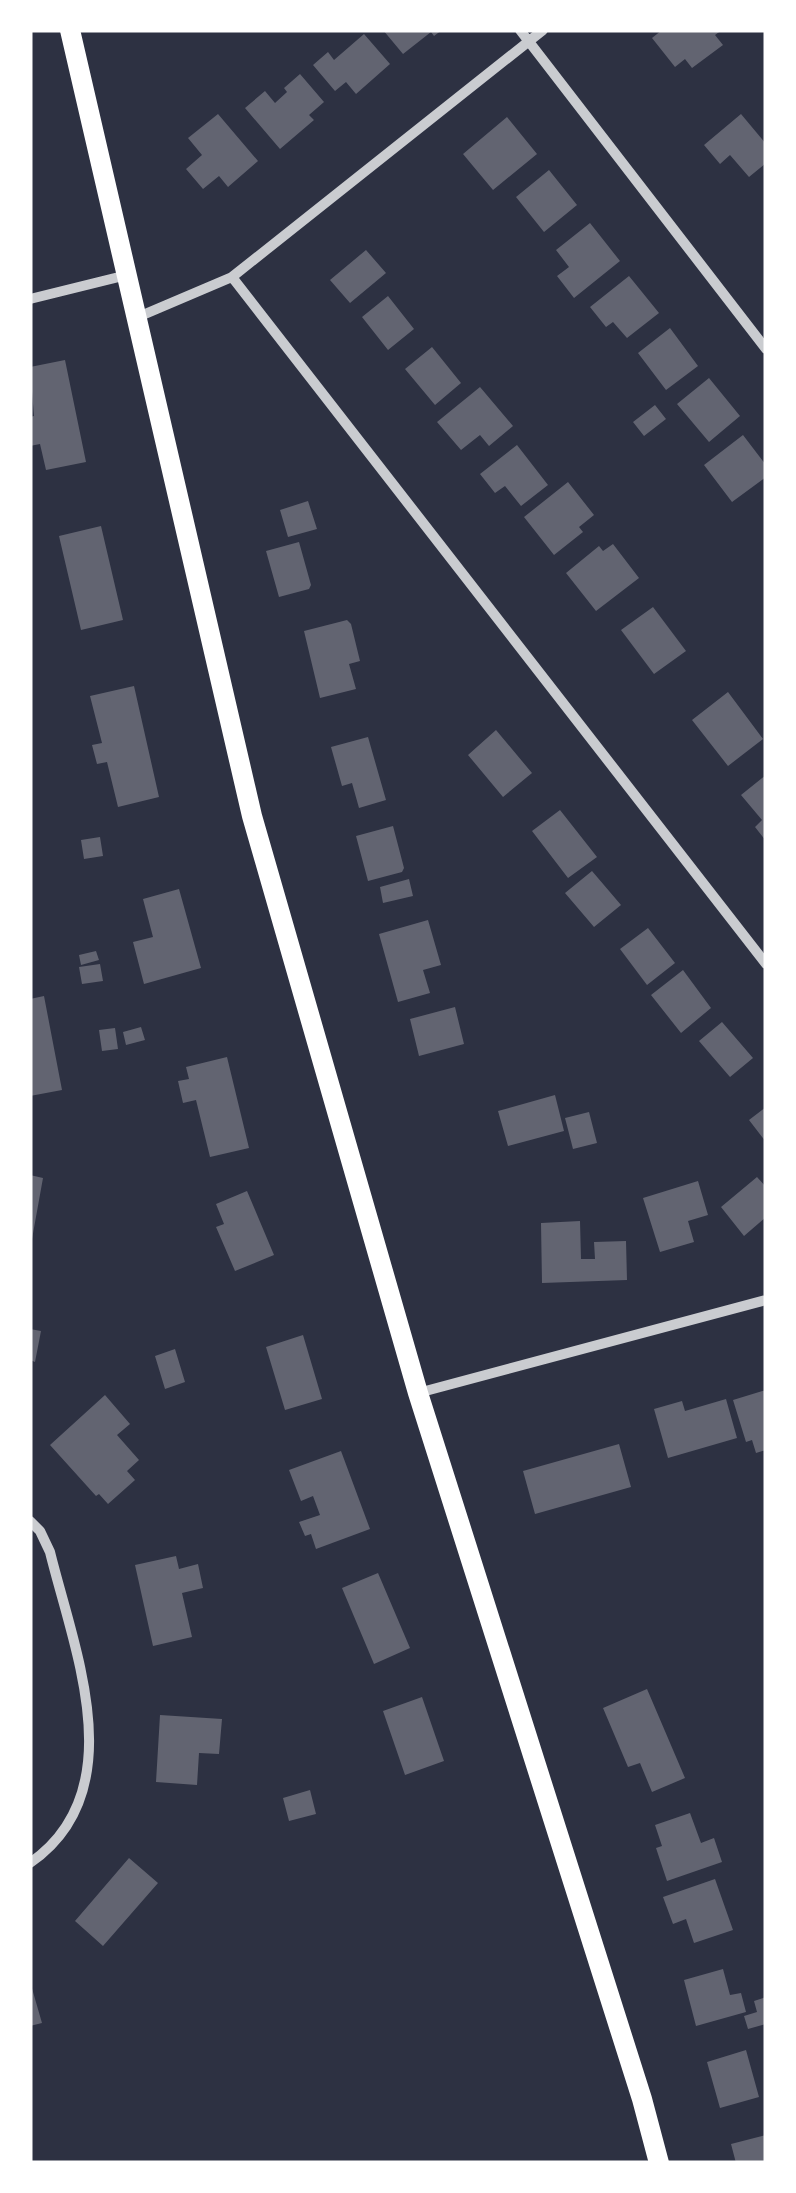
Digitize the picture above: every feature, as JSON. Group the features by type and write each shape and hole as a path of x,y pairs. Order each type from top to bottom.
{"main road":[{"path":"70,30 252,816 418,1393 642,2099 658,2163"}],"street":[{"path":"520,30 766,349"},
{"path":"138,317 232,277 543,30"},
{"path":"30,299 127,276"},
{"path":"232,277 766,964"},
{"path":"418,1393 766,1300"},
{"path":"30,1521 50,1552 91,1718 90,1765 80,1800 63,1832 30,1863"}],"building":[{"path":"383,30 442,30 434,36 431,32 403,54"},
{"path":"662,30 722,30 715,35 723,45 692,68 685,59 675,67 652,38"},
{"path":"364,34 390,64 356,94 346,82 335,91 313,65 328,52 334,60"},
{"path":"300,74 324,102 309,115 314,120 280,149 245,108 265,91 275,103"},
{"path":"218,114 258,161 228,187 219,176 203,189 186,169 202,155 188,138"},
{"path":"741,114 766,144 766,163 749,177 730,155 720,164 704,145"},
{"path":"507,117 537,154 493,190 463,154"},
{"path":"549,170 577,205 544,232 516,197"},
{"path":"590,223 620,261 574,298 557,276 569,267 556,250"},
{"path":"366,250 386,273 350,303 330,280"},
{"path":"629,276 659,313 627,338 613,322 606,327 590,307"},
{"path":"388,296 414,329 388,350 362,317"},
{"path":"670,328 698,366 666,390 638,353"},
{"path":"432,347 461,383 435,405 405,369"},
{"path":"65,360 86,462 46,470 40,444 30,446 30,417 34,416 30,367"},
{"path":"709,378 740,416 709,442 677,404"},
{"path":"480,387 513,426 489,446 480,435 461,450 437,422"},
{"path":"655,405 666,419 644,436 633,422"},
{"path":"743,435 766,465 766,477 732,502 704,465"},
{"path":"517,445 548,485 521,506 505,486 495,493 480,474"},
{"path":"568,482 594,515 579,527 583,532 554,555 524,517"},
{"path":"308,501 317,529 288,537 280,510"},
{"path":"101,526 123,620 81,630 59,536"},
{"path":"299,542 311,585 309,589 279,597 266,551"},
{"path":"613,544 639,578 596,611 566,573 599,546 603,551"},
{"path":"653,607 686,651 654,674 621,630"},
{"path":"347,620 360,661 349,664 356,689 320,698 304,631"},
{"path":"134,686 159,797 118,807 107,762 97,764 92,745 102,743 90,696"},
{"path":"728,692 763,739 728,766 692,720"},
{"path":"496,730 532,773 503,797 468,755"},
{"path":"368,737 386,800 359,808 352,783 342,786 331,747"},
{"path":"766,775 766,841 755,827 762,820 741,795"},
{"path":"560,810 597,857 568,878 532,831"},
{"path":"393,826 404,868 402,872 368,881 356,836"},
{"path":"100,837 103,856 84,859 81,840"},
{"path":"592,871 621,905 594,927 565,893"},
{"path":"409,879 413,896 383,903 380,887"},
{"path":"179,889 201,968 144,984 133,942 153,937 143,899"},
{"path":"428,920 441,965 423,970 430,993 398,1002 379,934"},
{"path":"648,928 675,963 647,985 620,949"},
{"path":"96,951 99,960 81,965 79,955"},
{"path":"100,964 103,981 82,984 79,967"},
{"path":"683,970 711,1008 681,1033 651,995"},
{"path":"44,996 62,1090 30,1096 30,999"},
{"path":"455,1007 464,1044 419,1056 410,1019"},
{"path":"722,1022 753,1058 730,1077 699,1041"},
{"path":"141,1027 145,1040 126,1045 123,1032"},
{"path":"115,1028 118,1049 102,1051 99,1030"},
{"path":"227,1057 249,1148 210,1157 196,1100 183,1103 178,1081 189,1079 186,1067"},
{"path":"555,1095 564,1131 508,1146 498,1111"},
{"path":"766,1107 766,1142 749,1120"},
{"path":"589,1112 597,1143 573,1149 565,1118"},
{"path":"30,1175 43,1178 32,1239 30,1239"},
{"path":"757,1177 766,1187 766,1217 744,1236 721,1207"},
{"path":"698,1181 708,1215 688,1221 694,1242 660,1252 643,1198"},
{"path":"247,1191 274,1255 235,1271 216,1227 224,1224 216,1204"},
{"path":"580,1221 581,1259 595,1259 594,1242 626,1241 627,1280 542,1283 541,1223"},
{"path":"30,1329 41,1331 35,1362 30,1360"},
{"path":"303,1335 322,1399 285,1410 266,1347"},
{"path":"175,1349 185,1382 165,1389 155,1356"},
{"path":"766,1390 766,1450 756,1453 752,1440 746,1442 733,1400"},
{"path":"105,1395 130,1424 117,1435 139,1460 127,1471 135,1480 108,1504 50,1445"},
{"path":"726,1399 737,1438 668,1458 654,1409 682,1401 685,1411"},
{"path":"619,1444 631,1487 535,1514 523,1471"},
{"path":"341,1451 370,1529 316,1549 311,1534 305,1536 299,1522 320,1515 313,1496 301,1501 289,1470"},
{"path":"176,1556 179,1569 198,1564 203,1588 182,1593 192,1637 153,1646 135,1565"},
{"path":"378,1573 410,1648 374,1664 342,1588"},
{"path":"647,1689 685,1778 652,1792 640,1763 628,1767 603,1708"},
{"path":"422,1697 444,1761 405,1775 383,1711"},
{"path":"160,1715 222,1719 219,1754 199,1753 197,1785 156,1782"},
{"path":"310,1790 316,1814 289,1821 283,1798"},
{"path":"690,1813 701,1843 714,1838 722,1862 667,1881 656,1848 662,1846 655,1825"},
{"path":"129,1858 158,1883 103,1946 75,1921"},
{"path":"715,1879 733,1930 694,1943 686,1919 673,1924 663,1897"},
{"path":"723,1969 730,1995 741,1993 746,2012 696,2026 684,1980"},
{"path":"30,1986 42,2023 30,2026"},
{"path":"766,1997 766,2024 748,2029 744,2016 757,2012 754,2001"},
{"path":"746,2050 759,2097 720,2108 707,2062"},
{"path":"766,2135 766,2163 736,2163 731,2144"}]}
